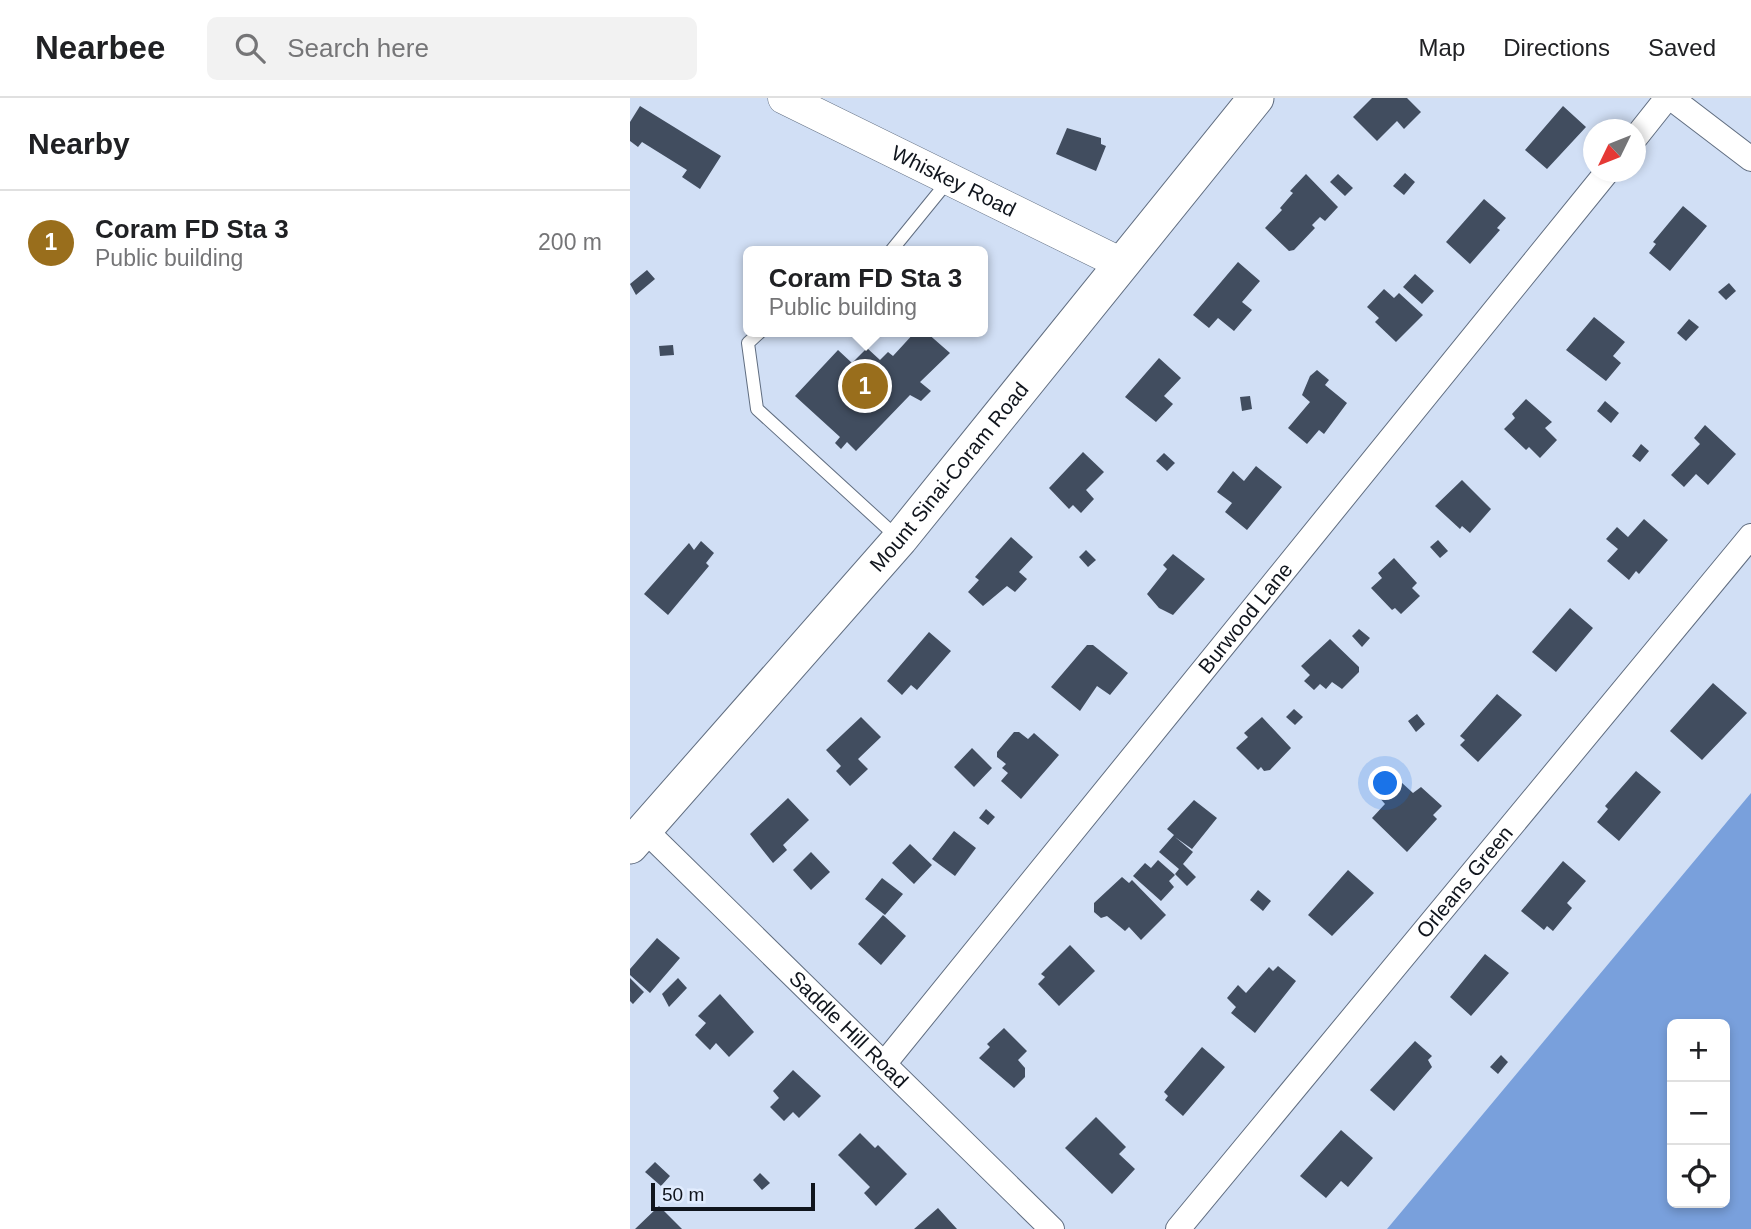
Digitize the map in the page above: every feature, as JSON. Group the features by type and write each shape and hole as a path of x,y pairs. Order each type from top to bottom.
{"main road":[{"name":"Mount Sinai-Coram Road","path":"637,838 900,539 1256,98"}],"street":[{"name":"Whiskey Road","path":"784,98 1122,264"},
{"path":"1646,125 1669,98 1751,159"},
{"name":"Burwood Lane","path":"884,1065 1599,182"},
{"name":"Orleans Green","path":"1178,1229 1751,536"},
{"name":"Saddle Hill Road","path":"637,838 884,1065 1052,1229"}],"lane":[{"path":"895,246 948,180"},
{"path":"754,337 748,342 757,409 900,539"}],"shaded area":[{"path":"1751,793 1751,1229 1387,1229"}],"building":[{"path":"1372,98 1407,98 1421,112 1404,129 1397,121 1377,141 1353,117"},
{"path":"640,106 721,156 700,189 682,177 687,170 642,142 638,147 630,141 630,122"},
{"path":"1563,106 1583,124 1583,130 1547,169 1525,150"},
{"path":"1067,128 1101,138 1101,144 1106,146 1096,171 1056,154"},
{"path":"1405,173 1415,182 1404,195 1393,186"},
{"path":"1306,174 1338,207 1325,221 1320,217 1312,225 1315,228 1294,250 1289,251 1265,228 1282,210 1280,208 1293,193 1290,191"},
{"path":"1338,174 1353,188 1345,196 1330,182"},
{"path":"1484,199 1506,218 1497,228 1500,230 1470,264 1446,242"},
{"path":"1683,206 1707,226 1670,271 1649,253 1656,244 1653,242"},
{"path":"1238,262 1260,281 1242,302 1252,310 1234,331 1218,318 1209,328 1193,315"},
{"path":"647,270 655,279 636,295 630,284"},
{"path":"1415,274 1434,291 1422,304 1403,287"},
{"path":"1729,283 1736,291 1726,300 1718,292"},
{"path":"1384,289 1394,298 1399,293 1423,315 1396,342 1375,322 1379,318 1367,307"},
{"path":"1594,317 1625,342 1613,356 1621,363 1606,381 1566,350"},
{"path":"1689,319 1699,327 1686,341 1677,333"},
{"path":"910,337 932,337 950,353 920,382 931,391 921,401 910,395 856,451 847,442 841,449 835,443 840,437 795,396 838,350 852,363 867,348 880,360 888,352 893,356"},
{"path":"673,345 674,355 660,356 659,346"},
{"path":"1159,358 1181,378 1164,396 1173,404 1156,422 1125,397"},
{"path":"1317,370 1329,380 1325,385 1347,403 1324,434 1319,430 1307,444 1288,428 1310,402 1302,395 1310,376"},
{"path":"1250,396 1252,409 1242,411 1240,397"},
{"path":"1526,399 1552,422 1545,428 1557,440 1540,458 1529,447 1526,450 1504,429 1515,418 1512,414"},
{"path":"1605,401 1619,413 1611,423 1597,411"},
{"path":"1705,425 1736,454 1708,485 1696,474 1684,487 1671,475 1700,444 1694,438"},
{"path":"1641,444 1649,451 1640,462 1632,456"},
{"path":"1083,452 1104,472 1086,490 1094,499 1081,513 1073,505 1069,509 1049,488"},
{"path":"1164,453 1175,463 1167,471 1156,461"},
{"path":"1256,466 1282,487 1247,530 1225,512 1232,503 1217,492 1233,471 1244,481"},
{"path":"1462,480 1491,509 1470,533 1462,526 1460,529 1435,506"},
{"path":"1644,519 1668,540 1639,574 1636,571 1629,580 1607,561 1618,549 1606,539 1617,527 1628,537"},
{"path":"1011,537 1033,557 1019,572 1027,579 1015,592 1007,586 983,606 968,592 979,580 975,577"},
{"path":"1438,540 1448,551 1440,558 1430,547"},
{"path":"701,541 714,553 706,563 709,566 668,615 644,594 689,543 694,550"},
{"path":"1086,550 1096,560 1088,567 1079,557"},
{"path":"1173,554 1205,579 1173,615 1159,608 1147,594 1167,569 1163,565"},
{"path":"1394,558 1417,583 1412,588 1420,596 1401,614 1395,608 1392,610 1371,588 1382,578 1378,573"},
{"path":"1570,608 1593,628 1556,672 1532,652"},
{"path":"1359,629 1370,638 1362,647 1352,636"},
{"path":"929,632 951,651 917,690 911,685 902,695 887,681"},
{"path":"1330,639 1359,667 1359,672 1342,689 1332,682 1326,689 1320,684 1314,690 1304,681 1310,675 1301,666"},
{"path":"1087,645 1093,645 1128,673 1110,695 1097,686 1080,711 1051,687"},
{"path":"1713,683 1747,713 1702,760 1670,731"},
{"path":"1497,694 1522,715 1478,762 1460,745 1465,740 1460,736"},
{"path":"1294,709 1303,717 1295,725 1286,717"},
{"path":"1417,714 1425,724 1416,732 1408,721"},
{"path":"861,717 881,737 858,759 868,769 850,786 836,771 841,766 826,750"},
{"path":"1262,717 1291,748 1270,770 1264,771 1261,767 1258,770 1236,748 1248,737 1244,733"},
{"path":"1014,732 1019,732 1028,739 1034,733 1059,755 1021,799 1001,781 1008,773 1002,768 1006,764 997,757 997,752"},
{"path":"972,748 992,768 974,787 954,767"},
{"path":"1636,771 1661,792 1619,841 1597,822 1608,809 1605,806"},
{"path":"1401,782 1413,793 1421,787 1442,806 1433,815 1437,819 1407,852 1372,818 1385,804 1378,796 1389,786"},
{"path":"788,798 809,820 783,845 787,850 773,863 750,834"},
{"path":"1194,800 1217,818 1192,849 1175,837 1193,852 1183,864 1196,877 1187,886 1175,874 1179,869 1159,852 1174,835 1167,829"},
{"path":"986,809 995,817 988,825 979,818"},
{"path":"954,831 976,848 955,876 932,859"},
{"path":"910,844 932,865 914,884 892,863"},
{"path":"811,852 830,872 811,890 793,870"},
{"path":"1158,860 1175,875 1169,881 1174,887 1161,901 1133,876 1145,863 1151,868"},
{"path":"1563,861 1586,881 1567,903 1572,908 1553,931 1547,926 1544,930 1521,911"},
{"path":"1348,870 1374,893 1332,936 1308,915"},
{"path":"1122,877 1129,883 1132,880 1166,915 1141,940 1129,927 1125,931 1107,916 1101,918 1094,912 1094,903"},
{"path":"882,878 903,894 885,915 865,899"},
{"path":"1258,890 1271,901 1263,911 1250,900"},
{"path":"883,915 906,936 881,965 858,944"},
{"path":"657,938 680,958 650,993 630,975 630,969"},
{"path":"1070,945 1095,971 1059,1006 1038,984 1045,977 1041,974"},
{"path":"1485,954 1509,973 1471,1016 1450,997"},
{"path":"1278,966 1296,981 1255,1033 1231,1013 1236,1007 1227,998 1238,985 1246,993 1269,967 1273,971"},
{"path":"630,978 644,992 633,1004 630,1001"},
{"path":"678,978 687,988 669,1007 662,994"},
{"path":"720,994 754,1032 729,1057 716,1043 710,1050 695,1035 706,1023 698,1016"},
{"path":"1004,1028 1027,1051 1018,1060 1025,1068 1025,1077 1014,1088 979,1058 990,1047 987,1044"},
{"path":"1415,1041 1432,1056 1428,1060 1432,1067 1394,1111 1370,1090"},
{"path":"1202,1047 1225,1067 1183,1116 1165,1100 1168,1096 1164,1092"},
{"path":"1501,1055 1508,1062 1498,1074 1490,1067"},
{"path":"793,1070 821,1096 799,1118 793,1112 784,1121 770,1107 779,1098 773,1091"},
{"path":"1096,1117 1126,1147 1119,1154 1135,1169 1112,1194 1065,1148"},
{"path":"1341,1130 1373,1158 1348,1187 1341,1181 1326,1198 1300,1176"},
{"path":"860,1133 875,1148 878,1145 907,1174 876,1206 864,1193 870,1187 838,1155"},
{"path":"655,1162 670,1176 661,1186 645,1172"},
{"path":"760,1173 770,1183 762,1190 753,1180"},
{"path":"659,1206 682,1229 635,1229"},
{"path":"938,1208 957,1229 914,1229"}],"place":[{"name":"Coram FD Sta 3","path":"865,386"}]}
